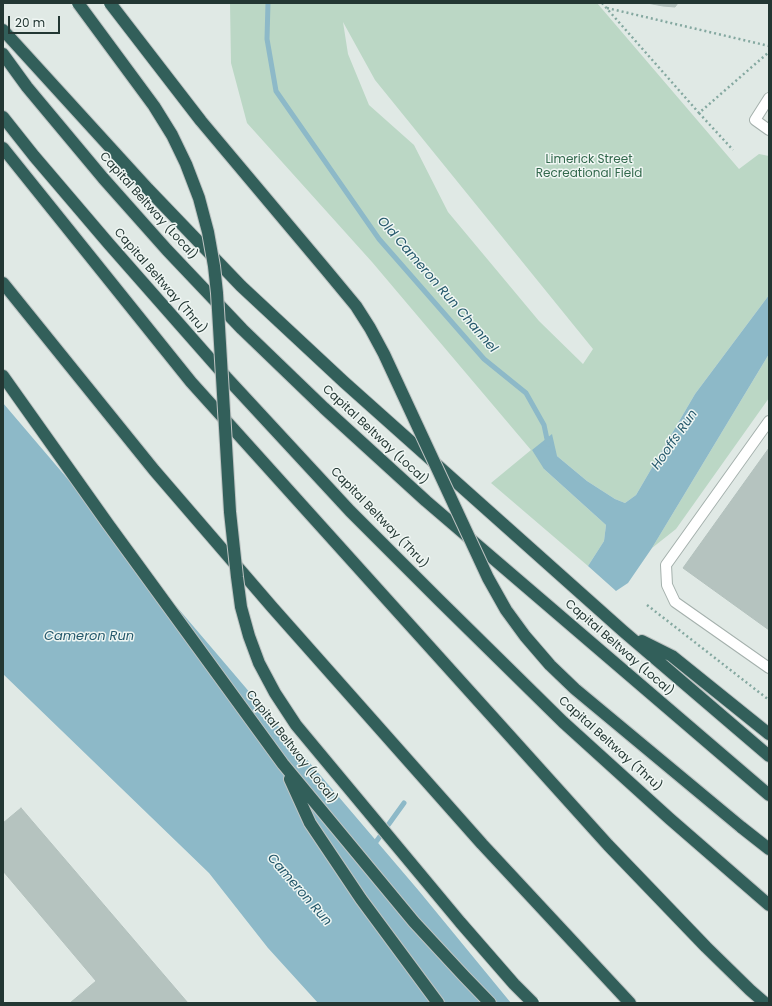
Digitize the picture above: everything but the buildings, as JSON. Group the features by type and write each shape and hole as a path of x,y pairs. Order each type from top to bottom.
{"highway":[{"path":"78,3 154,106 172,135 200,198 208,232 217,293 230,512 237,577 241,607 249,636 259,663 275,694 296,725 460,922 514,984 533,1003"},
{"path":"110,3 201,121 327,271 363,317 384,354 488,578 506,610 525,636 550,665 575,689 769,850"},
{"path":"3,30 148,189 241,286 344,382 623,631 769,756"},
{"name":"Capital Beltway (Local)","path":"3,54 27,87 103,178 167,250 242,329 324,408 426,501 769,795"},
{"name":"Capital Beltway (Thru)","path":"3,117 34,156 226,377 350,510 563,722 769,905"},
{"path":"3,148 191,382 608,845 677,918 765,1003"},
{"path":"3,283 154,470 272,607 482,844 630,1003"},
{"name":"Capital Beltway (Local)","path":"3,376 108,524 283,764 414,922 490,1003"},
{"path":"623,631 672,656 769,734"},
{"path":"283,764 310,823 362,899 438,1003"}],"lane":[{"path":"769,98 755,120 769,130"},
{"path":"769,421 666,565 667,585 675,602 769,668"}],"path":[{"path":"602,3 733,150"},
{"path":"606,8 769,46"},
{"path":"699,113 769,52"},
{"path":"647,605 769,700"}],"green space":[{"name":"Limerick Street Recreational Field","path":"230,3 597,3 739,169 759,154 769,156 769,295 695,394 636,495 625,503 615,499 587,481 557,456 544,469 606,525 604,541 588,566 491,483 531,450 372,262 247,123 231,63","holes":["343,22 375,80 593,349 583,364 539,321 448,212 414,145 369,105 348,54"]},
{"path":"769,354 769,398 676,529 652,548"}],"water":[{"name":"Hooffs Run","path":"769,295 769,354 652,548 628,583 616,591 588,566 604,541 606,525 544,469 532,450 552,434 557,456 587,481 615,499 625,503 636,495 695,394"},
{"name":"Cameron Run","path":"3,403 419,891 511,1003 318,1003 268,948 209,873 3,674"}],"waterway":[{"name":"Old Cameron Run Channel","path":"268,3 267,39 276,91 379,239 484,359 526,393 544,425 548,444"},
{"path":"373,846 404,803"}]}
